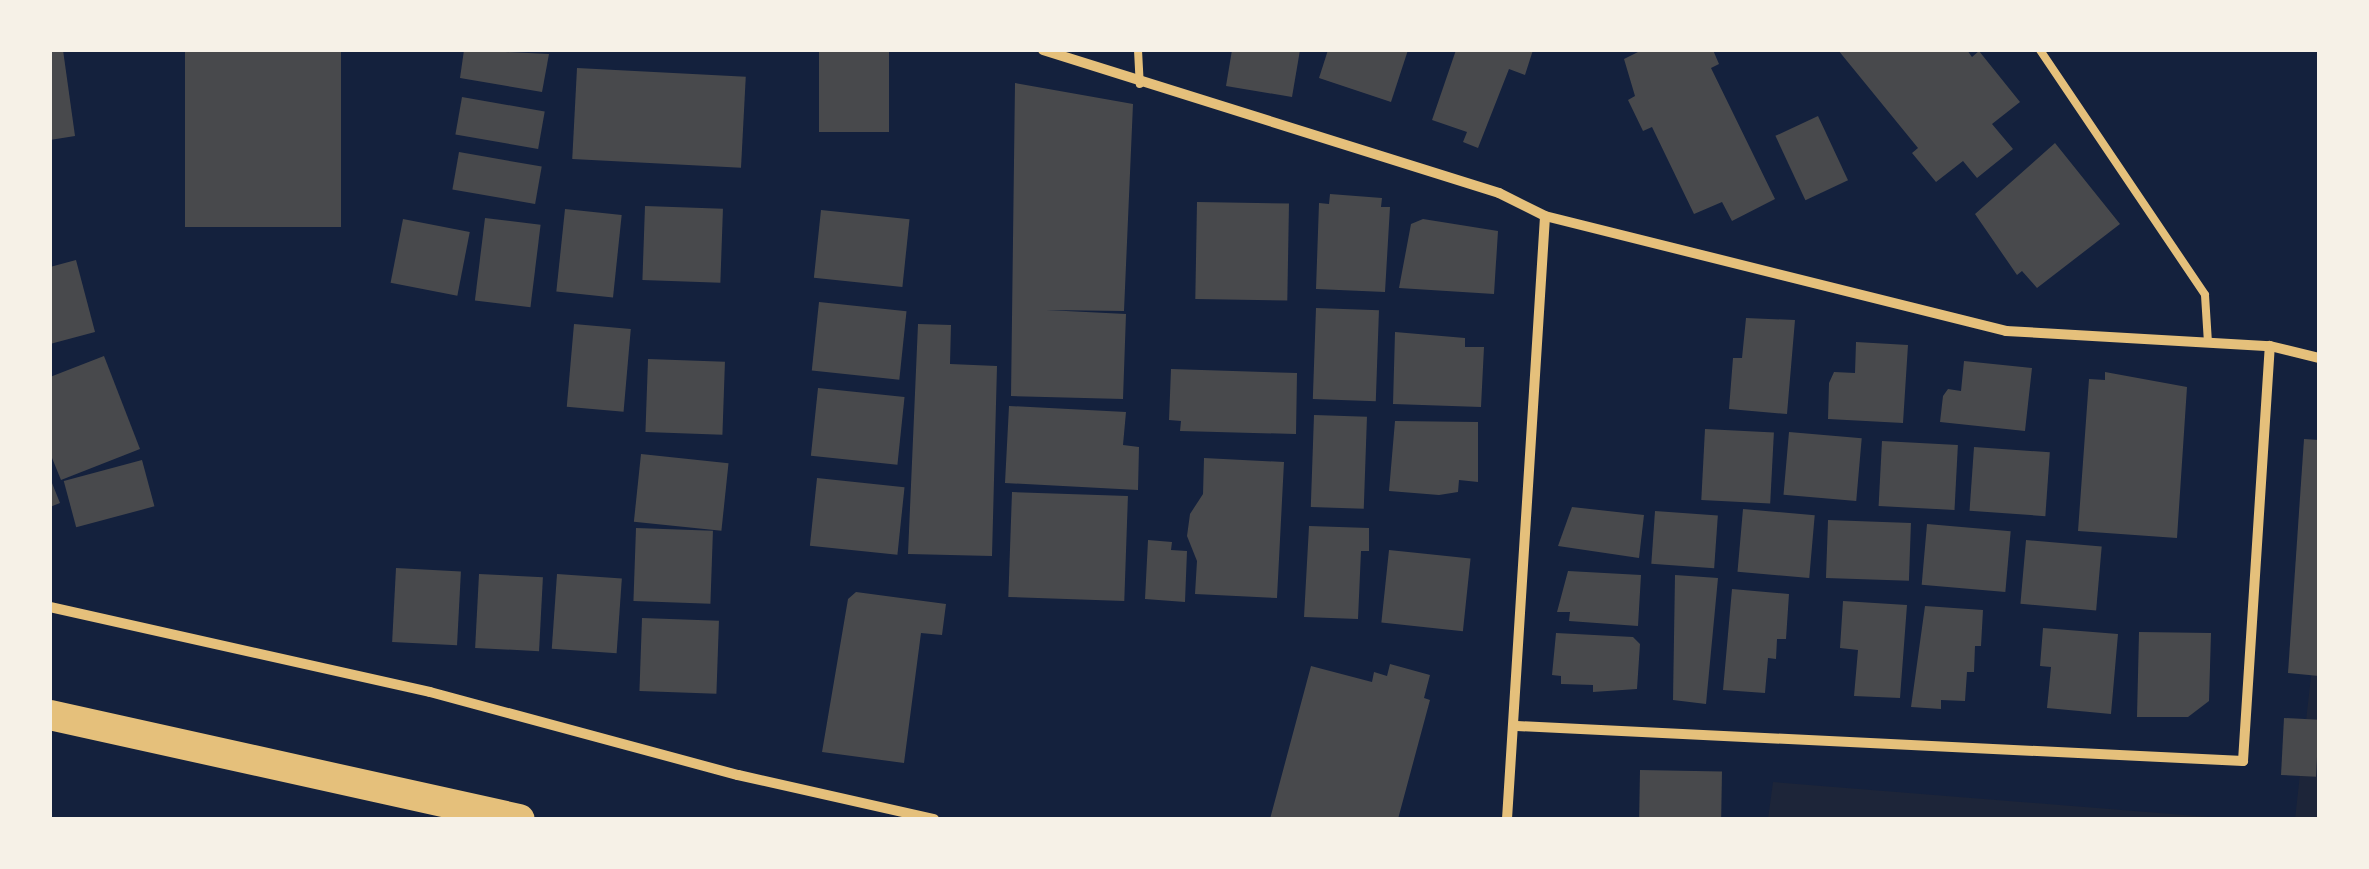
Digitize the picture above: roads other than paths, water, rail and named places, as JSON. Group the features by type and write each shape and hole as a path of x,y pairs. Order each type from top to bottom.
{"highway":[{"path":"50,715 520,819"}],"street":[{"path":"1043,50 1140,84 1499,192 1545,216 2006,331 2270,346 2319,358"},
{"path":"1508,819 1517,726 1545,216"},
{"path":"1517,726 2243,761 2270,346"},
{"path":"50,607 430,692 934,819"}],"lane":[{"path":"1138,50 1140,84"},
{"path":"2040,50 2205,295 2208,343"}]}
